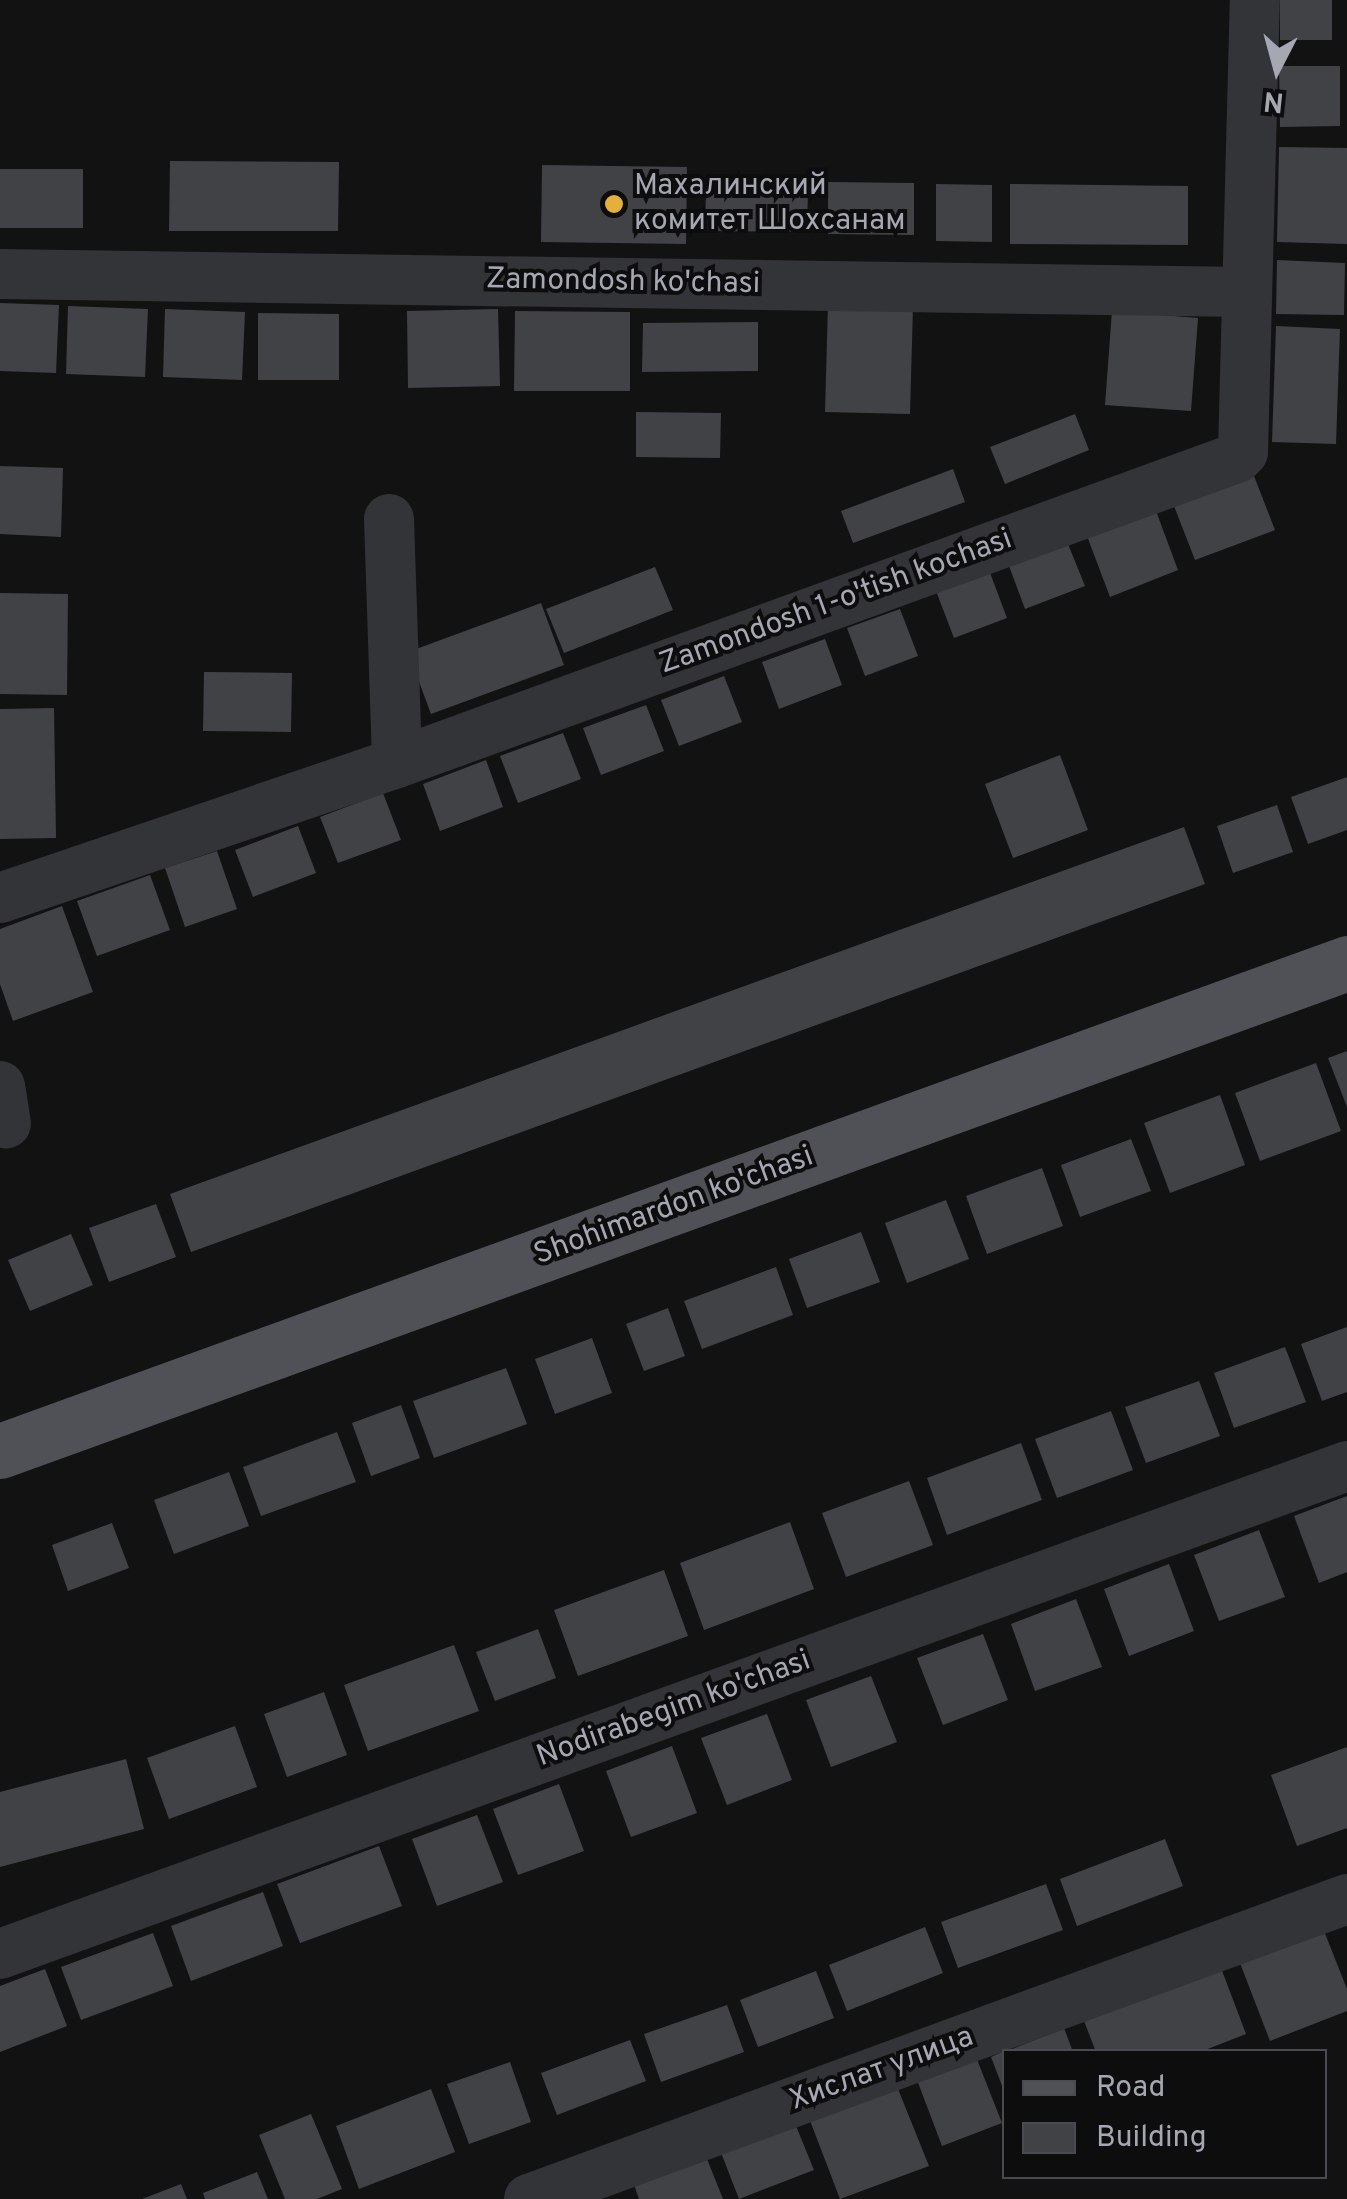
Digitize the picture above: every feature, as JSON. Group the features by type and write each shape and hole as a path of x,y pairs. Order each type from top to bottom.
{"main road":[{"name":"Shohimardon ko'chasi","path":"0,1451 1347,963"}],"street":[{"name":"Zamondosh 1-o'tish kochasi","path":"0,898 397,763 1237,458 1243,452 1255,0"},
{"name":"Zamondosh ko'chasi","path":"0,274 1247,292"},
{"path":"389,519 397,763"},
{"name":"Nodirabegim ko'chasi","path":"0,1954 1347,1466"},
{"name":"Хислат улица","path":"529,2199 1347,1899"}],"building":[{"path":"1280,0 1332,0 1332,40 1280,40"},
{"path":"1279,66 1340,66 1340,126 1280,127"},
{"path":"1279,147 1347,148 1347,244 1277,242"},
{"path":"170,161 339,162 338,231 169,231"},
{"name":"Махалинский комитет Шохcанам","path":"542,165 687,167 686,244 541,242"},
{"path":"0,169 83,169 83,228 0,228"},
{"path":"828,182 914,183 914,235 828,234"},
{"path":"936,184 992,185 992,242 936,241"},
{"path":"1010,184 1188,186 1188,245 1010,244"},
{"path":"706,189 808,190 807,232 705,231"},
{"path":"1277,260 1345,263 1344,315 1276,314"},
{"path":"0,303 59,305 56,373 0,371"},
{"path":"828,304 913,306 910,414 825,412"},
{"path":"68,306 148,309 145,377 66,374"},
{"path":"165,309 245,312 242,380 163,377"},
{"path":"498,309 500,386 408,388 407,311"},
{"path":"515,311 630,312 630,391 514,391"},
{"path":"1112,311 1198,318 1191,411 1105,405"},
{"path":"258,313 339,314 339,380 258,380"},
{"path":"758,322 758,371 642,372 643,323"},
{"path":"1276,326 1340,329 1336,444 1272,442"},
{"path":"636,412 721,413 720,458 636,457"},
{"path":"1075,414 1089,450 1005,484 990,447"},
{"path":"0,466 63,468 61,537 0,534"},
{"path":"953,469 965,502 853,543 841,511"},
{"path":"1254,476 1275,530 1195,560 1174,506"},
{"path":"1156,511 1178,570 1110,597 1087,536"},
{"path":"1068,544 1085,586 1025,609 1009,566"},
{"path":"655,567 673,610 564,653 546,609"},
{"path":"989,570 1007,618 954,638 936,591"},
{"path":"0,593 68,594 67,695 0,694"},
{"path":"541,603 564,665 431,714 408,652"},
{"path":"900,609 918,656 865,676 847,628"},
{"path":"825,639 842,685 779,709 762,662"},
{"path":"204,672 292,673 291,732 203,731"},
{"path":"724,676 742,722 679,746 661,700"},
{"path":"646,705 664,751 601,775 583,728"},
{"path":"54,708 56,838 0,839 0,709"},
{"path":"563,733 581,779 518,803 500,756"},
{"path":"1060,755 1088,830 1013,858 985,784"},
{"path":"486,760 503,807 440,831 423,784"},
{"path":"1347,777 1347,830 1308,844 1291,797"},
{"path":"383,793 401,840 338,863 320,817"},
{"path":"1277,805 1293,852 1233,873 1217,826"},
{"path":"298,826 316,873 253,897 235,850"},
{"path":"1184,827 1205,884 191,1252 170,1194"},
{"path":"217,851 237,909 185,927 165,868"},
{"path":"150,875 170,930 97,956 77,901"},
{"path":"62,906 93,992 13,1021 0,984 0,929"},
{"path":"1347,1051 1347,1107 1328,1058"},
{"path":"1316,1063 1341,1131 1260,1161 1235,1093"},
{"path":"1220,1095 1245,1165 1170,1193 1144,1123"},
{"path":"1131,1139 1151,1191 1080,1217 1061,1165"},
{"path":"1042,1168 1063,1226 987,1254 966,1196"},
{"path":"946,1200 969,1259 907,1283 885,1223"},
{"path":"156,1204 176,1257 109,1282 89,1228"},
{"path":"861,1232 880,1282 807,1308 789,1259"},
{"path":"71,1234 93,1285 30,1311 8,1260"},
{"path":"776,1267 793,1315 702,1349 684,1301"},
{"path":"668,1308 685,1356 644,1371 626,1324"},
{"path":"1347,1327 1347,1392 1322,1401 1301,1344"},
{"path":"592,1338 612,1393 555,1414 535,1359"},
{"path":"1285,1347 1306,1402 1234,1428 1214,1373"},
{"path":"506,1368 527,1424 434,1458 413,1401"},
{"path":"1199,1381 1220,1436 1146,1463 1125,1407"},
{"path":"401,1405 420,1458 371,1476 352,1423"},
{"path":"1111,1411 1133,1470 1057,1498 1035,1439"},
{"path":"337,1432 356,1482 261,1516 243,1467"},
{"path":"1021,1443 1042,1500 947,1535 927,1478"},
{"path":"229,1472 249,1526 174,1554 154,1500"},
{"path":"909,1481 933,1545 846,1577 822,1513"},
{"path":"1347,1496 1347,1572 1319,1583 1294,1516"},
{"path":"790,1522 814,1589 704,1630 680,1563"},
{"path":"112,1523 129,1568 68,1591 52,1545"},
{"path":"1259,1530 1285,1597 1219,1621 1194,1555"},
{"path":"1169,1564 1194,1631 1129,1656 1104,1589"},
{"path":"664,1570 688,1636 578,1676 554,1610"},
{"path":"1076,1599 1102,1667 1035,1691 1011,1624"},
{"path":"538,1629 556,1678 495,1701 476,1652"},
{"path":"983,1634 1008,1700 943,1725 917,1658"},
{"path":"454,1645 479,1711 368,1751 344,1685"},
{"path":"871,1676 897,1742 831,1767 806,1700"},
{"path":"324,1692 347,1755 287,1777 264,1714"},
{"path":"767,1714 792,1780 727,1805 701,1738"},
{"path":"235,1726 257,1787 169,1819 147,1758"},
{"path":"672,1746 697,1813 631,1837 606,1771"},
{"path":"1347,1747 1347,1828 1297,1846 1271,1775"},
{"path":"126,1759 144,1829 0,1867 0,1792"},
{"path":"559,1784 584,1851 518,1875 493,1809"},
{"path":"477,1815 503,1882 437,1906 412,1839"},
{"path":"1165,1839 1183,1886 1077,1926 1060,1879"},
{"path":"379,1846 402,1906 300,1943 277,1884"},
{"path":"1046,1884 1063,1930 958,1968 941,1922"},
{"path":"263,1892 283,1946 191,1981 171,1926"},
{"path":"925,1927 943,1973 847,2011 829,1965"},
{"path":"1324,1931 1347,1989 1347,2011 1270,2041 1240,1963"},
{"path":"153,1933 173,1986 81,2020 61,1967"},
{"path":"1221,1968 1246,2034 1208,2049 1095,2049 1084,2021"},
{"path":"45,1969 67,2026 0,2052 0,1986"},
{"path":"816,1971 834,2018 758,2047 740,2000"},
{"path":"727,2005 744,2052 661,2082 644,2034"},
{"path":"1064,2028 1072,2049 1012,2049"},
{"path":"630,2040 646,2081 557,2115 541,2073"},
{"path":"1002,2052 1002,2086 991,2057"},
{"path":"976,2057 1002,2123 942,2146 917,2080"},
{"path":"510,2062 531,2122 469,2144 447,2084"},
{"path":"896,2084 929,2166 840,2199 809,2118"},
{"path":"431,2089 455,2152 359,2189 336,2126"},
{"path":"311,2114 342,2189 317,2199 285,2199 259,2135"},
{"path":"794,2121 814,2170 739,2199 720,2150"},
{"path":"705,2154 723,2199 639,2199 633,2182"},
{"path":"257,2172 268,2199 205,2199 203,2193"},
{"path":"181,2184 187,2199 142,2199"}],"place":[{"name":"Махалинский комитет Шохcанам","path":"614,204"}]}
